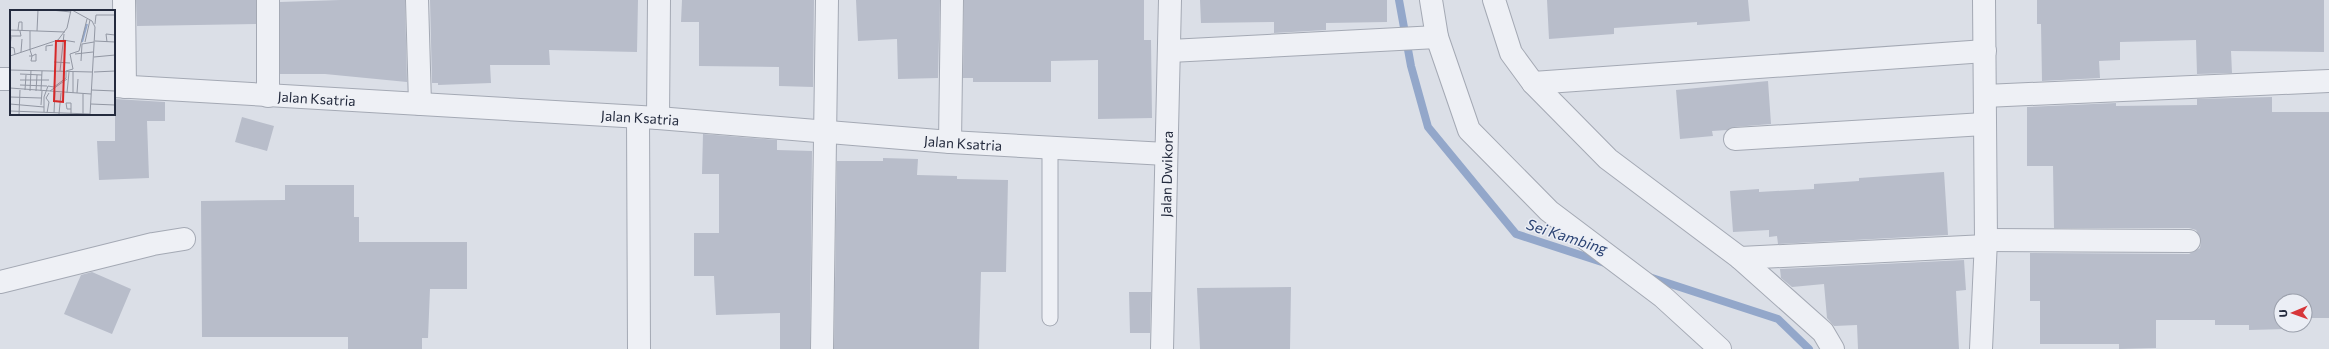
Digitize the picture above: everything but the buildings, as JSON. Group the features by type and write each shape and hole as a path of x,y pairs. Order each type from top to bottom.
{"street":[{"path":"119,86 124,0"},
{"path":"268,0 268,96"},
{"path":"417,0 420,104"},
{"path":"639,349 648,118 659,0"},
{"path":"822,349 827,0"},
{"path":"950,142 952,0"},
{"name":"Jalan Dwikora","path":"1162,349 1170,0"},
{"path":"1431,0 1437,37 1469,130 1481,144 1549,211 1664,297 1720,349"},
{"path":"1494,0 1511,53 1533,83 1608,159 1740,258 1823,332 1834,349"},
{"path":"1981,349 1986,243 1984,0"},
{"path":"1170,51 1437,37"},
{"path":"1533,83 1985,51"},
{"path":"1985,96 2329,81"},
{"name":"Jalan Ksatria","path":"119,86 648,118 950,142 1166,154"},
{"path":"1735,139 1984,124"},
{"path":"0,282 138,248 184,239"},
{"path":"1740,258 1986,243 2189,241"}],"lane":[{"path":"1050,147 1050,318"}],"waterway":[{"name":"Sei Kambing","path":"1399,0 1411,66 1428,127 1516,234 1605,263"},
{"name":"Sei Kambing","path":"1649,277 1778,319 1809,349"}]}
